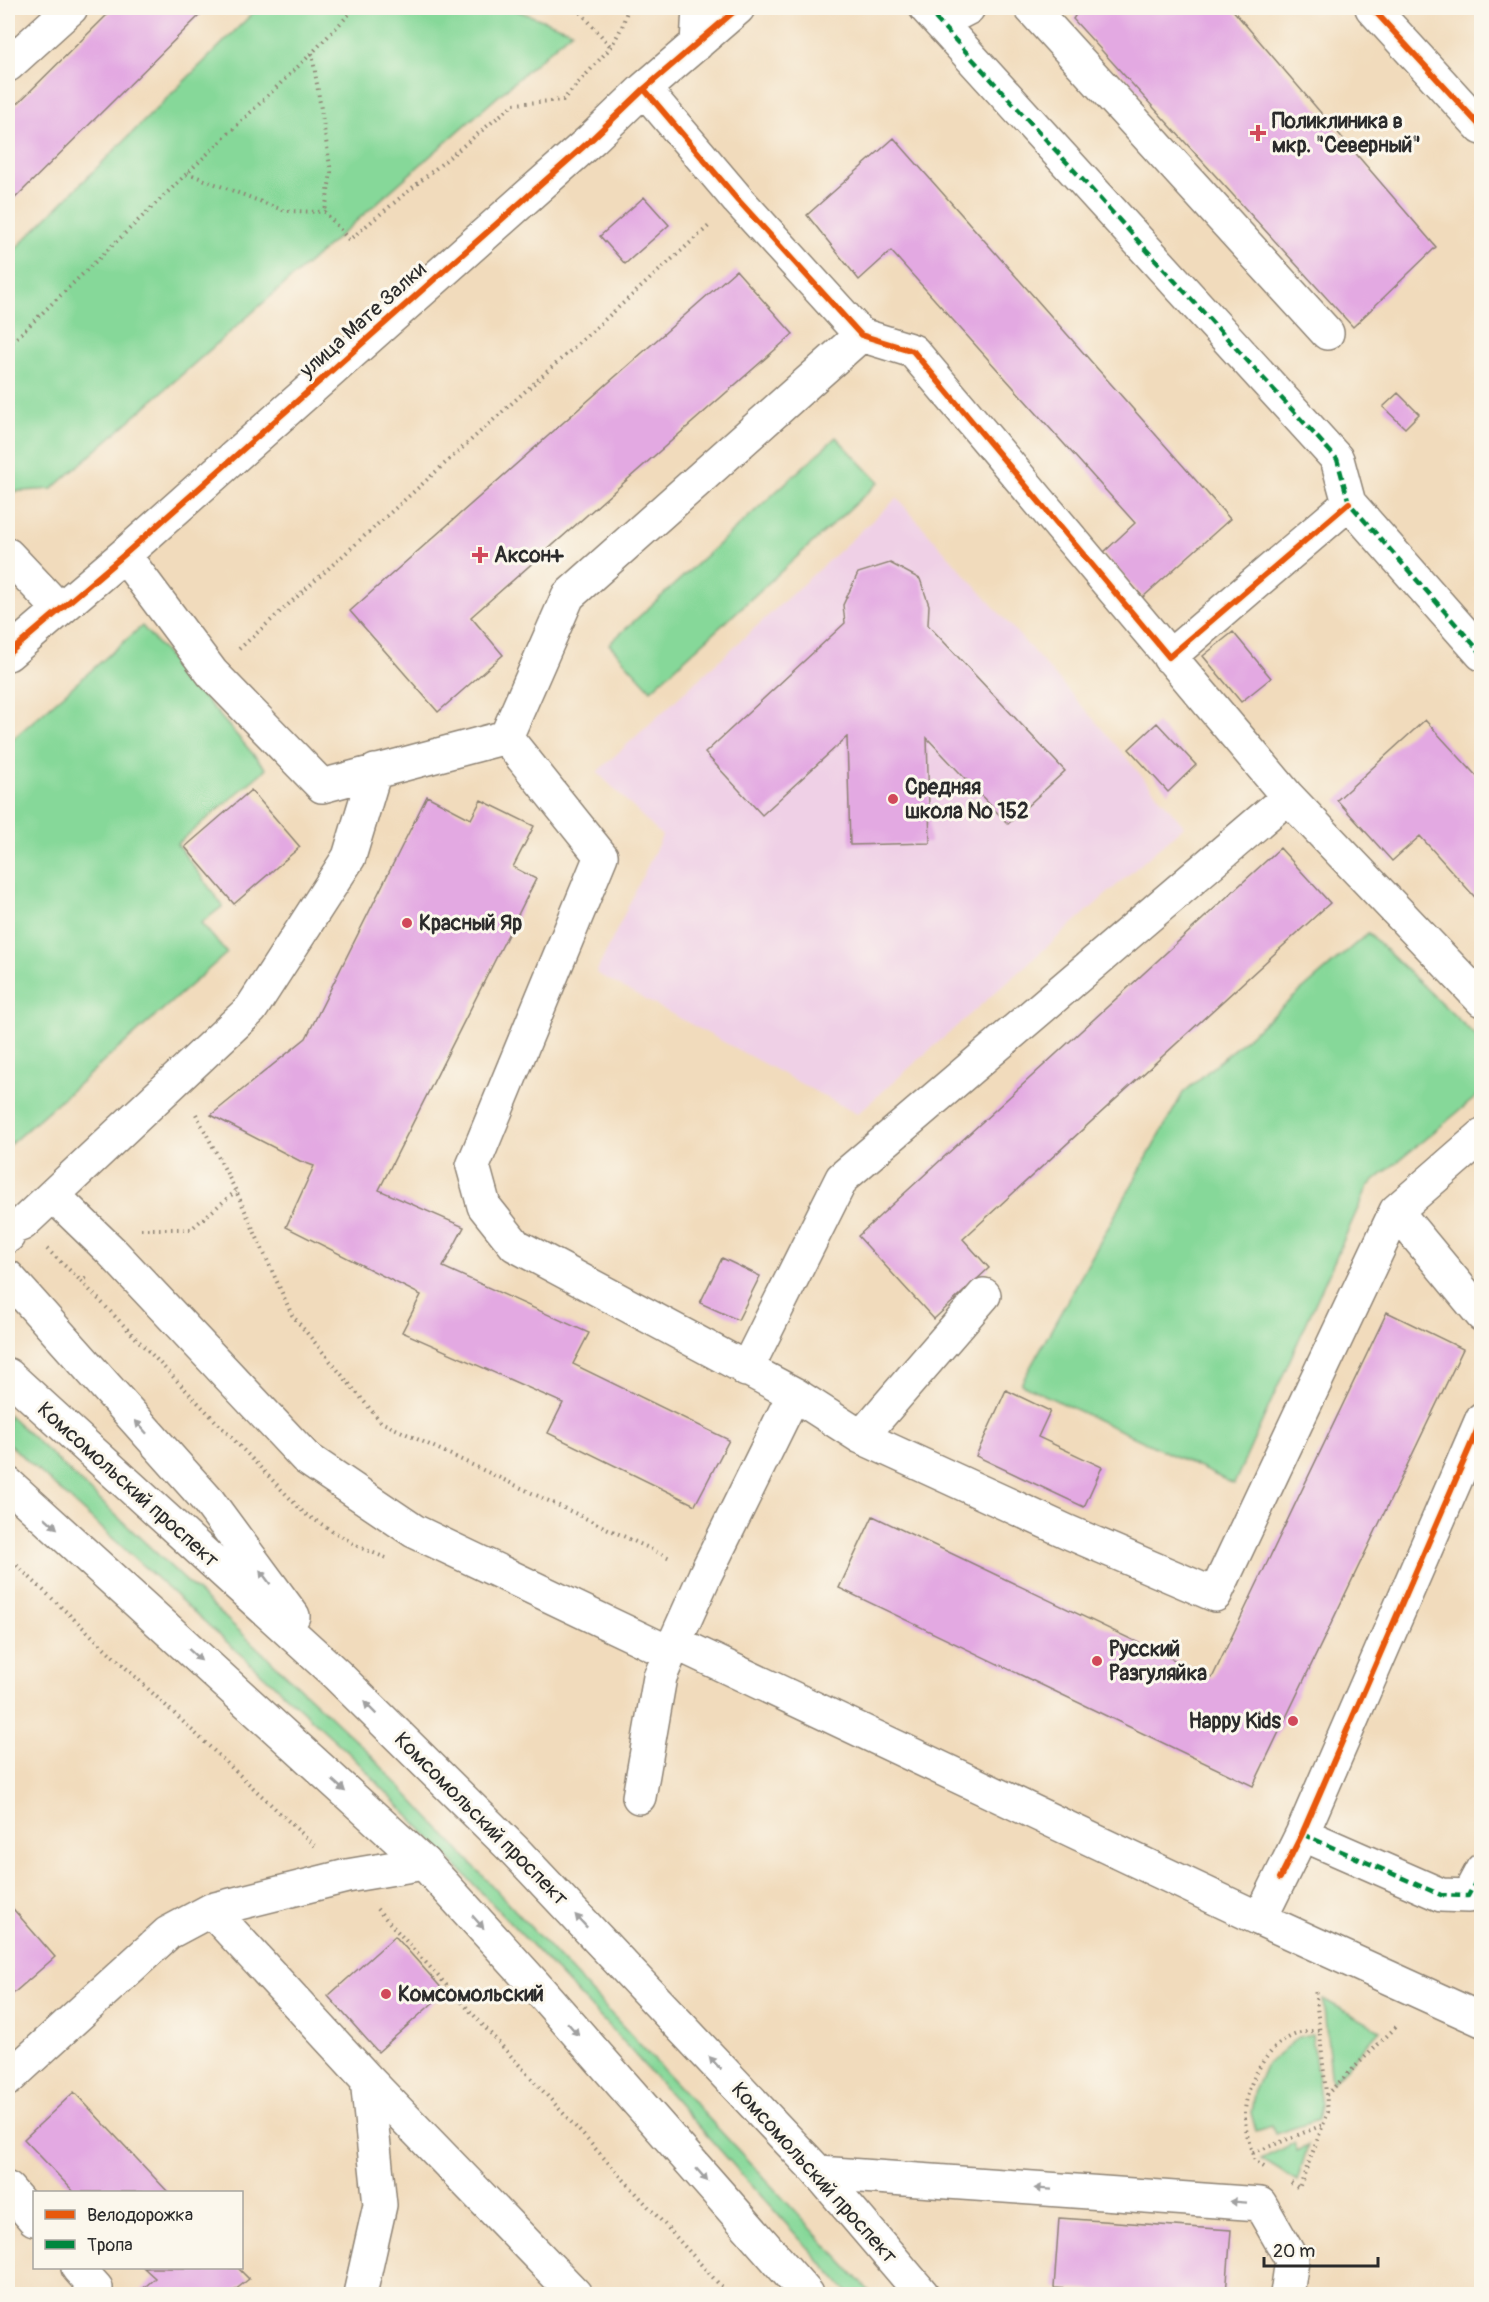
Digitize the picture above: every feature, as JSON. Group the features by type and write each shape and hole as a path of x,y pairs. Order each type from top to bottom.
{"street":[{"path":"8,64 71,8"},
{"path":"697,44 699,8"},
{"name":"улица Мате Залки","path":"8,654 124,555 592,140 644,89 738,8"},
{"path":"1031,8 1327,333"},
{"path":"1372,8 1482,128"},
{"path":"945,12 1337,459 1349,502 1482,654"},
{"path":"644,89 738,200 861,335 913,351 1288,797 1482,1000"},
{"path":"506,737 568,597 861,335"},
{"path":"1169,657 1349,502"},
{"path":"8,555 59,609"},
{"path":"124,555 212,673 322,786 506,737"},
{"path":"506,737 601,856 473,1166 484,1206 515,1245 794,1394 861,1437 1068,1532 1215,1595 1396,1211 1482,1136"},
{"path":"15,1230 251,1009 349,857 375,771"},
{"path":"746,1370 842,1179 1288,797"},
{"path":"53,1195 112,1252 306,1458 414,1531 1482,2020"},
{"path":"1396,1211 1482,1315"},
{"path":"8,1277 208,1502 338,1675"},
{"path":"861,1437 984,1295"},
{"name":"Комсомольский проспект","path":"8,1375 338,1675 515,1851 819,2173 922,2295"},
{"path":"639,1797 660,1677 705,1575 794,1394"},
{"path":"1260,1919 1302,1833 1482,1419"},
{"path":"8,1484 424,1863 535,1984 807,2295"},
{"path":"1302,1833 1442,1895 1468,1896 1482,1870"},
{"path":"8,2079 168,1932 211,1910 347,1876 424,1863"},
{"path":"211,1910 367,2079 576,2295"},
{"path":"360,2295 380,2205 367,2079"},
{"path":"819,2173 1260,2204 1292,2260 1287,2295"},
{"path":"8,2189 33,2218"},
{"path":"79,2269 96,2288 89,2295"}],"path":[{"path":"8,346 312,53 355,8"},
{"path":"577,8 611,47"},
{"path":"187,173 285,211 325,213 349,240 514,104 563,100 611,47 622,27 628,8"},
{"path":"312,53 331,172 325,213"},
{"path":"212,673 738,200"},
{"path":"196,1114 236,1191 292,1315 381,1422 705,1575"},
{"path":"141,1229 191,1229 236,1191"},
{"path":"15,1230 81,1281"},
{"path":"8,1557 347,1876 728,2295"},
{"path":"1282,2177 1299,2188 1328,2112 1315,1988"},
{"path":"1326,2095 1398,2025"},
{"path":"1273,2172 1255,2161 1252,2153 1245,2115 1249,2090 1261,2063 1276,2047 1296,2034 1320,2030"},
{"path":"1252,2153 1323,2125"}],"shaded area":[{"name":"Средняя школа № 152","path":"897,498 1097,723 1184,826 857,1114 596,973 662,836 597,772"}],"green space":[{"path":"258,8 510,8 572,31 52,489 8,492 8,256"},
{"path":"836,437 879,482 651,690 609,644"},
{"path":"142,626 266,769 177,844 223,906 201,923 227,953 8,1146 8,743"},
{"path":"1368,933 1481,1041 1481,1093 1368,1186 1234,1484 1021,1384 1183,1093"},
{"path":"8,1414 363,1747 872,2294 849,2294 616,2034 350,1754 8,1443"},
{"path":"1323,1999 1380,2030 1332,2083"},
{"path":"1312,2035 1321,2105 1318,2120 1275,2134 1272,2126 1256,2131 1251,2113 1255,2089 1265,2066 1298,2037"},
{"path":"1294,2143 1297,2151 1308,2146 1297,2181 1261,2159"}],"building":[{"path":"114,8 207,8 8,205 8,113"},
{"name":"Поликлиника в мкр. \"Северный\"","path":"1080,8 1231,8 1436,247 1353,327 1073,19"},
{"path":"1471,8 1482,8 1482,19"},
{"path":"894,138 1230,519 1143,597 1103,553 1135,523 891,251 859,280 807,215"},
{"path":"644,197 669,225 625,264 600,236"},
{"path":"736,270 793,334 471,617 503,655 438,712 350,611"},
{"path":"1398,393 1419,414 1405,428 1383,407"},
{"path":"890,563 920,579 929,605 928,625 1065,771 1008,824 927,738 930,843 850,845 847,737 762,815 705,753 845,623 843,605 858,573"},
{"path":"1233,632 1271,678 1241,702 1203,656"},
{"path":"1425,720 1482,782 1482,905 1420,836 1392,861 1337,800"},
{"path":"1157,723 1196,765 1168,792 1129,749"},
{"path":"251,790 300,847 234,904 185,847"},
{"path":"427,796 471,819 481,800 534,826 513,867 536,879 379,1190 464,1227 443,1267 589,1333 573,1364 729,1440 695,1505 548,1433 563,1403 402,1332 421,1295 286,1227 314,1166 211,1115 306,1038"},
{"path":"1280,848 1330,903 963,1239 989,1268 934,1319 858,1236"},
{"path":"722,1258 760,1276 738,1320 700,1303"},
{"path":"1387,1312 1463,1349 1253,1786 839,1588 873,1516 1212,1678"},
{"path":"1006,1390 1050,1411 1038,1437 1102,1467 1084,1507 976,1456"},
{"path":"8,1903 55,1957 8,1998"},
{"name":"Комсомольский","path":"395,1936 445,1992 378,2052 328,1996"},
{"path":"74,2092 167,2191 73,2191 24,2139"},
{"path":"1059,2218 1231,2230 1226,2294 1137,2294 1054,2288"},
{"path":"145,2269 239,2269 249,2279 230,2294 137,2294 155,2278"}],"marked path":[{"path":"926,8 1337,459 1349,503 1482,654"},
{"path":"1302,1834 1441,1895 1468,1896 1482,1870"}],"cycle path":[{"path":"8,654 124,555 592,139 644,89 738,8"},
{"path":"1372,8 1482,128"},
{"path":"644,89 738,200 861,335 913,351 1169,657 1349,503"},
{"path":"1280,1878 1302,1834 1482,1419"}],"place":[{"name":"Поликлиника в мкр. \"Северный\"","path":"1258,133"},
{"name":"Аксон+","path":"480,555"},
{"name":"Средняя школа № 152","path":"893,799"},
{"name":"Красный Яр","path":"407,923"},
{"name":"Русский Разгуляйка","path":"1097,1661"},
{"name":"Happy Kids","path":"1293,1721"},
{"name":"Комсомольский","path":"386,1994"}]}
